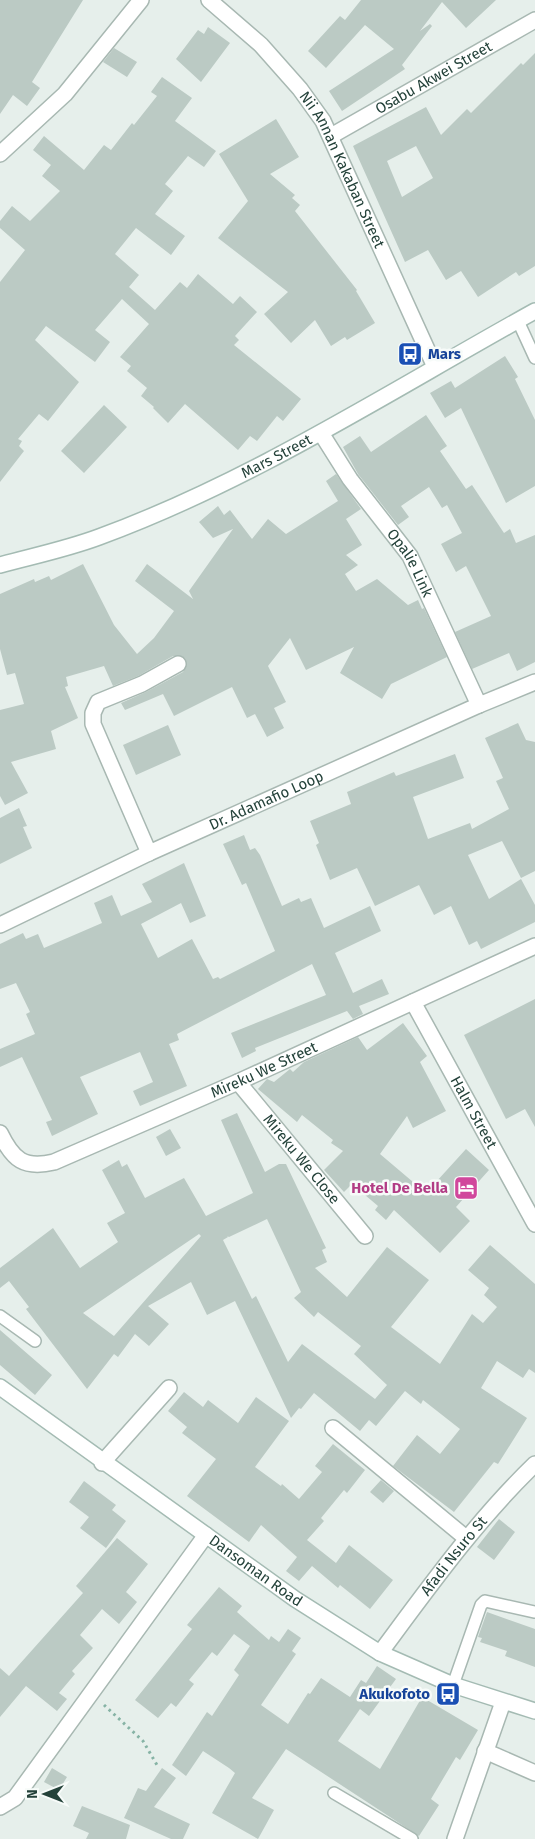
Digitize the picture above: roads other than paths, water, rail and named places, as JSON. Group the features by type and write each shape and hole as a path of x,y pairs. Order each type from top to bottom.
{"street":[{"path":"0,154 65,94 141,0"},
{"name":"Nii Annan Kakaban Street","path":"209,0 261,45 300,89 331,136 435,367"},
{"name":"Osabu Akwei Street","path":"331,136 535,20"},
{"name":"Mars Street","path":"0,565 96,538 137,522 321,433 535,311"},
{"name":"Opalie Link","path":"321,433 350,479 410,556 479,705"},
{"path":"149,853 93,724 93,713 98,702 142,684 178,664"},
{"name":"Dr. Adamafio Loop","path":"0,925 149,853 479,705 535,682"},
{"name":"Mireku We Street","path":"0,1133 15,1157 25,1164 38,1166 54,1162 238,1082 535,946"},
{"name":"Halm Street","path":"413,1002 535,1224"},
{"name":"Mireku We Close","path":"238,1082 365,1236"},
{"name":"Dansoman Road","path":"0,1387 294,1599 380,1653 453,1685 535,1711"},
{"path":"102,1462 169,1388"},
{"path":"333,1428 466,1538"},
{"name":"Afadi Nsuro St","path":"380,1653 466,1538 535,1464"},
{"path":"519,1480 535,1484"},
{"path":"0,1807 15,1798 206,1535"},
{"path":"456,1839 503,1702"},
{"path":"485,1751 535,1774"}],"lane":[{"path":"518,320 535,358"},
{"path":"0,1316 34,1340"},
{"path":"453,1685 481,1605 485,1601 534,1612"},
{"path":"334,1793 412,1839"}],"place":[{"name":"Mars","path":"410,354"},
{"name":"Hotel De Bella","path":"466,1188"},
{"name":"Akukofoto","path":"448,1694"}]}
